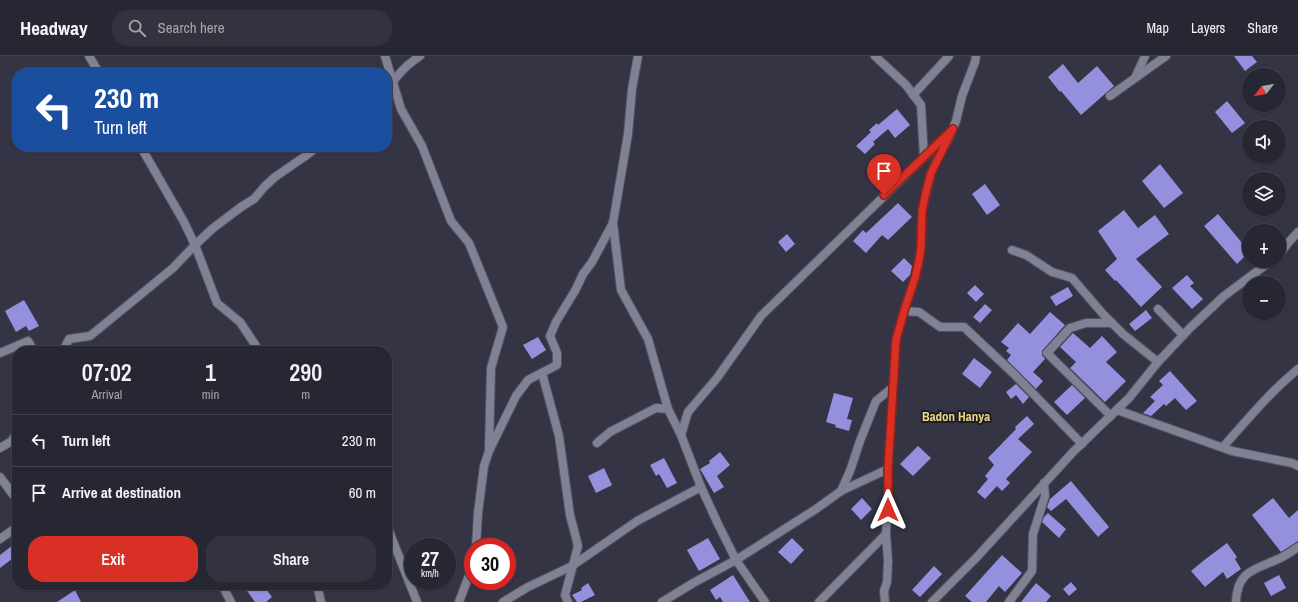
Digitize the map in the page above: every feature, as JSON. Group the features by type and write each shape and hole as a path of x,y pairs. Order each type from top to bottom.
{"street":[{"path":"89,56 96,68"},
{"path":"384,56 388,68"},
{"path":"420,56 410,62 396,75 392,82 401,109 422,146 451,221 469,243 503,327 491,368 489,451"},
{"path":"638,56 632,89 628,134 613,223 621,290 648,338 668,408 701,487 736,560 765,602"},
{"path":"875,56 906,85 921,105 924,157"},
{"path":"914,95 949,56"},
{"path":"885,602 884,591 887,582 888,561 886,534 888,469 896,340 919,261 921,248 922,211 931,173 953,129 962,96 976,56"},
{"path":"1136,77 1145,56"},
{"path":"1110,96 1166,56"},
{"path":"680,435 688,412 717,378 761,316 953,129"},
{"path":"144,152 184,222 195,245 217,303 240,322 255,346"},
{"path":"65,346 69,338 90,336 173,268 212,229 254,199 264,186 275,176 310,152"},
{"path":"477,538 484,466 489,451 516,396 528,380 557,365 557,353 550,336 556,322 613,223"},
{"path":"1286,246 1297,237"},
{"path":"1012,250 1026,255 1052,272 1072,278 1123,334 1158,362"},
{"path":"932,602 977,557 1044,483 1129,398 1158,362 1183,335 1224,296 1262,268"},
{"path":"1158,309 1183,335"},
{"path":"904,311 919,312 940,327 964,327 1009,369 1082,444"},
{"path":"1112,323 1086,323 1070,328 1046,353 1114,413 1232,451 1292,462 1298,466"},
{"path":"16,346 28,341 31,346"},
{"path":"0,353 12,348"},
{"path":"1223,448 1257,408 1281,383 1298,369"},
{"path":"542,373 559,436 570,515 578,546 565,595 568,602"},
{"path":"841,491 876,401 893,387"},
{"path":"598,443 610,432 656,408 668,408"},
{"path":"0,448 12,441"},
{"path":"662,602 736,560 816,509 841,491 888,469"},
{"path":"0,477 12,493"},
{"path":"1009,602 1032,571 1032,534 1045,496 1044,483"},
{"path":"503,602 528,587 572,566 637,521 701,487"},
{"path":"0,539 12,531"},
{"path":"819,602 886,534"},
{"path":"392,539 417,602"},
{"path":"1236,602 1237,590 1242,580 1252,570 1278,559 1298,547"},
{"path":"459,602 464,589"},
{"path":"225,590 231,602"},
{"path":"318,590 321,602"}],"building":[{"path":"1234,56 1252,56 1257,62 1249,68 1243,68"},
{"path":"1063,64 1078,83 1097,66 1114,86 1081,115 1048,77"},
{"path":"1227,101 1243,120 1242,125 1232,133 1215,112"},
{"path":"897,109 910,125 895,138 888,129 873,142 875,144 865,154 856,146 871,132 869,130 877,123 878,125"},
{"path":"1160,164 1183,193 1164,208 1142,181"},
{"path":"985,184 1000,205 987,215 972,194"},
{"path":"898,203 912,217 888,240 882,235 866,253 853,241 863,230 866,233"},
{"path":"1124,210 1138,228 1155,215 1169,234 1136,259 1162,287 1141,307 1105,270 1117,259 1098,231"},
{"path":"1218,214 1242,243 1242,259 1237,264 1204,226"},
{"path":"787,234 795,244 786,252 778,242"},
{"path":"904,258 912,266 910,275 903,282 891,271"},
{"path":"1187,275 1194,283 1190,286 1203,299 1192,309 1172,288"},
{"path":"975,285 984,294 976,302 967,293"},
{"path":"1068,287 1073,296 1056,306 1050,297"},
{"path":"24,300 39,326 29,331 26,326 16,332 5,311"},
{"path":"985,304 992,310 980,323 973,317"},
{"path":"1146,310 1152,318 1135,331 1129,324"},
{"path":"1050,312 1065,325 1042,351 1042,355 1045,359 1033,372 1043,381 1036,389 1007,360 1011,355 1006,351 1009,348 1001,342 1018,323 1030,334"},
{"path":"1073,333 1090,348 1102,336 1117,352 1106,362 1126,381 1105,402 1070,368 1076,362 1060,347"},
{"path":"538,337 546,350 532,359 523,345"},
{"path":"974,358 992,372 980,388 962,374"},
{"path":"1170,371 1197,401 1186,410 1175,398 1166,406 1164,404 1151,416 1143,413 1155,401 1150,397 1163,385 1159,381"},
{"path":"1016,384 1029,397 1023,404 1016,395 1011,399 1006,392"},
{"path":"1072,385 1085,398 1067,415 1054,402"},
{"path":"834,393 853,398 847,419 852,420 849,431 835,427 836,425 826,422"},
{"path":"1027,416 1034,424 1018,439 1032,452 1006,479 1010,483 1002,491 997,486 985,499 977,492 988,479 985,476 994,465 988,458 1016,429 1015,427"},
{"path":"918,446 931,458 913,476 900,464"},
{"path":"720,452 730,465 717,476 724,487 714,493 700,469 710,463 709,461"},
{"path":"664,458 677,483 667,488 659,474 656,476 650,465"},
{"path":"604,468 612,485 596,493 588,476"},
{"path":"1071,481 1109,527 1098,537 1066,499 1051,511 1047,507 1050,499"},
{"path":"862,498 872,509 861,520 851,509"},
{"path":"1273,498 1289,518 1298,510 1298,541 1281,552 1252,515"},
{"path":"1048,513 1066,529 1059,538 1042,522"},
{"path":"708,538 720,559 699,571 687,550"},
{"path":"792,538 804,550 791,564 778,552"},
{"path":"1227,543 1237,557 1235,559 1241,569 1227,579 1223,572 1205,587 1191,571"},
{"path":"12,546 12,559 0,568 0,555"},
{"path":"1002,555 1022,573 1005,592 999,586 986,602 972,602 965,596"},
{"path":"934,566 942,574 920,597 912,590"},
{"path":"733,575 750,602 723,602 720,597 716,600 710,590"},
{"path":"1279,575 1286,588 1271,596 1264,583"},
{"path":"1071,582 1077,589 1069,596 1063,589"},
{"path":"588,583 595,595 581,602 577,602 572,595 582,590 581,588"},
{"path":"1036,583 1051,596 1046,602 1021,602"},
{"path":"75,590 81,602 57,602"},
{"path":"247,590 267,590 272,597 266,602 255,602"}],"district":[{"name":"Badon Hanya","path":"956,416"}],"route":[{"path":"884,195 953,129 931,173 922,211 921,248 919,261 896,340 887,488 888,510"}]}
